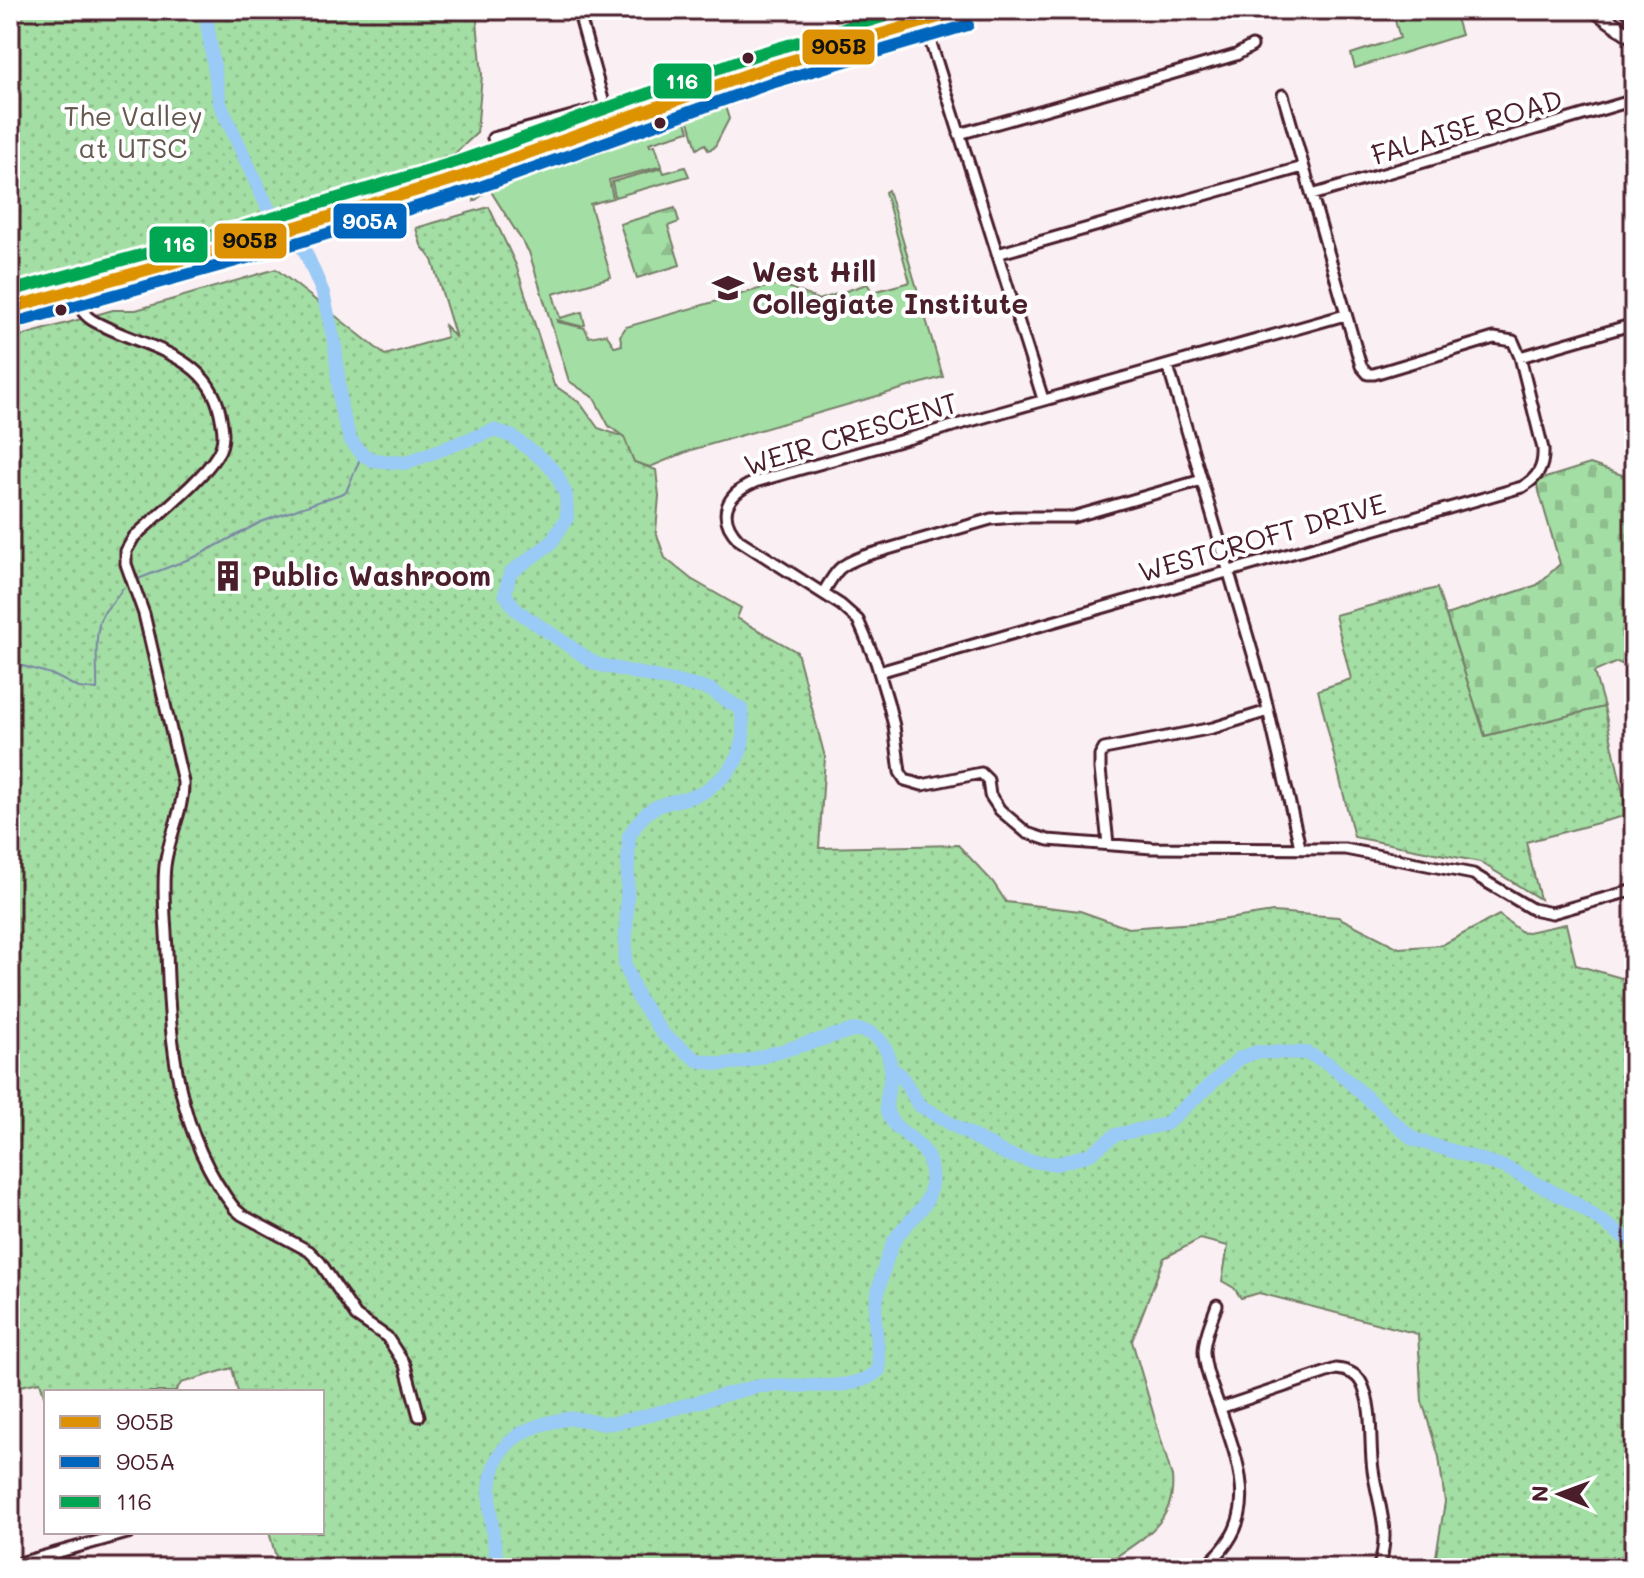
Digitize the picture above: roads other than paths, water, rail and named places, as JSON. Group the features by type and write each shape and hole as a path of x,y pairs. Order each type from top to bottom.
{"main road":[{"path":"10,308 243,243 524,156 763,69 963,10"},
{"path":"1594,10 1634,38"},
{"path":"1627,10 1634,15"}],"street":[{"path":"493,138 605,107 578,10"},
{"path":"839,10 849,45"},
{"path":"924,21 1043,399"},
{"path":"959,134 1236,55 1252,46"},
{"path":"1283,95 1345,315 1361,366 1368,374 1494,338 1513,341 1520,357 1634,324"},
{"name":"FALAISE ROAD","path":"1312,195 1634,100"},
{"path":"997,254 1303,167"},
{"path":"71,291 91,320 175,356 201,375 215,394 222,423 223,440 215,459 134,537 126,559 127,571 144,614 183,782 166,859 164,887 172,1046 188,1120 203,1159 235,1209 309,1251 320,1262 356,1316 387,1337 405,1365 419,1416"},
{"name":"WEIR CRESCENT","path":"1345,315 755,482 733,495 726,519 739,540 823,593 858,620 879,672 894,726 900,772 905,780 922,785 981,773 988,780 990,795 1000,810 1027,833 1072,843 1152,848 1345,849 1473,874 1532,909 1552,913 1634,890"},
{"name":"WESTCROFT DRIVE","path":"879,672 1522,487 1533,480 1541,469 1543,449 1520,357"},
{"path":"1168,366 1268,711 1300,847"},
{"path":"823,593 845,562 878,552 991,519 1073,517 1202,480"},
{"path":"1108,844 1100,769 1100,756 1104,749 1213,728 1268,711"},
{"path":"1202,1568 1229,1540 1243,1501 1242,1475 1208,1377 1204,1351 1217,1305"},
{"path":"1220,1408 1336,1369 1357,1377 1366,1396 1373,1473 1384,1515 1385,1544 1378,1568"},
{"path":"11,1568 124,1534"}],"waterway":[{"path":"205,10 220,104 268,208 305,251 323,293 335,345 341,409 350,439 362,454 373,460 405,463 494,430 513,437 556,473 566,495 567,518 551,543 510,573 505,594 516,610 596,664 709,689 741,709 743,740 732,767 702,793 661,805 645,814 629,836 625,965 638,998 664,1035 697,1060 720,1064 743,1062 854,1030 875,1036 890,1061 887,1111 898,1128 921,1148 931,1169 931,1185 925,1203 896,1237 881,1280 875,1316 879,1370 868,1378 839,1385 756,1387 614,1423 566,1419 536,1427 514,1438 500,1453 490,1493 498,1568"},
{"path":"138,579 197,556 261,522 346,492 362,454"},
{"path":"10,668 16,664 51,674 79,688 97,690 100,621 122,589"},
{"path":"891,1069 900,1074 919,1105 958,1128 1006,1154 1057,1164 1090,1154 1115,1135 1166,1124 1240,1058 1257,1052 1307,1053 1329,1064 1413,1139 1505,1167 1578,1205 1626,1238 1634,1240"}],"place":[{"name":"West Hill Collegiate Institute","path":"728,288"},
{"name":"Public Washroom","path":"228,576"}],"park label":[{"name":"The Valley at UTSC","path":"133,132"}]}
